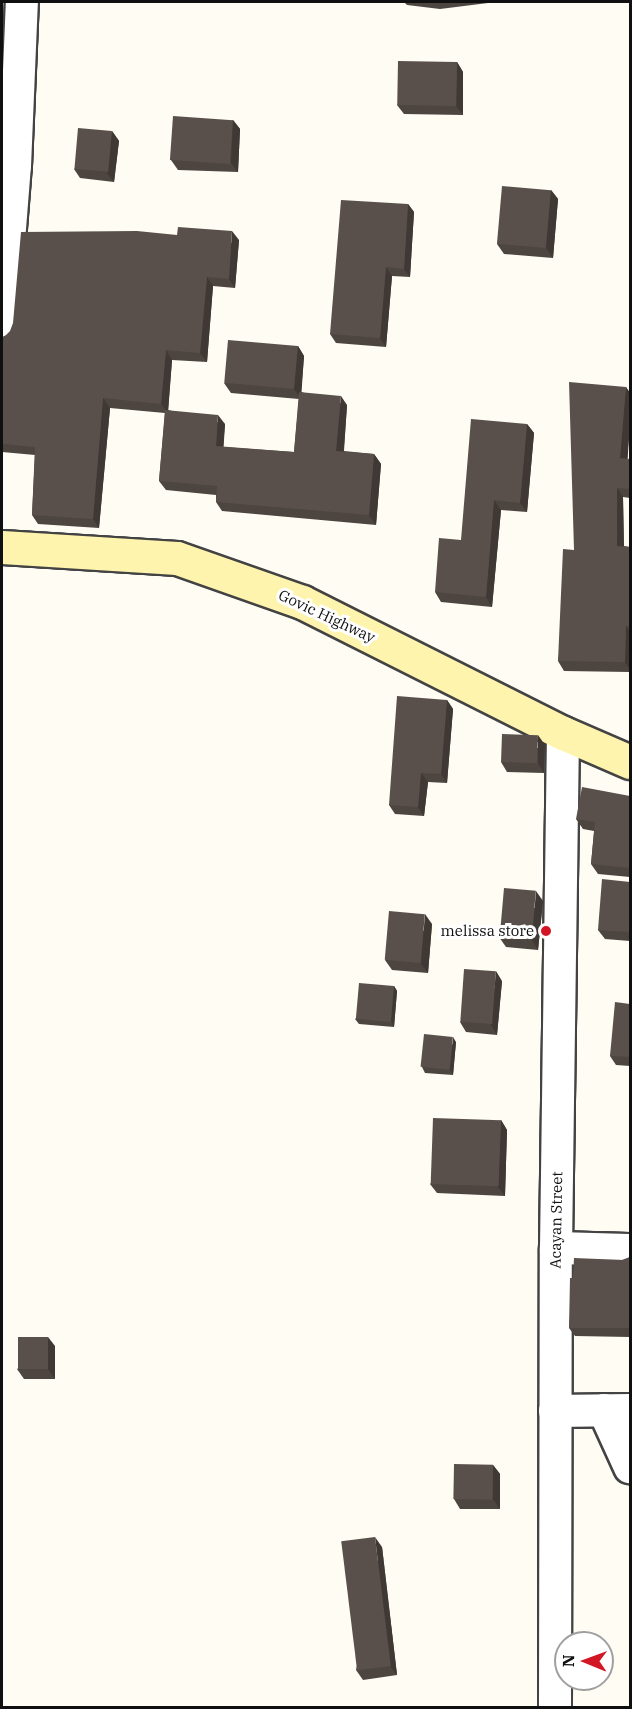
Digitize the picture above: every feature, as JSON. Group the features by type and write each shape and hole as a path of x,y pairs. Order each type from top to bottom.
{"main road":[{"name":"Govic Highway","path":"2,547 177,558 302,602 563,733 630,762"}],"street":[{"path":"2,330 15,166 22,2"},
{"name":"Acayan Street","path":"555,1707 556,1248 563,733"},
{"path":"556,1248 630,1250"},
{"path":"555,1411 617,1410 630,1467"}],"building":[{"path":"398,61 457,62 456,106 397,105"},
{"path":"173,116 233,120 230,164 170,160"},
{"path":"78,128 112,131 108,172 74,169"},
{"path":"502,186 551,190 546,248 497,244"},
{"path":"341,200 408,204 404,269 386,267 380,338 330,334"},
{"path":"178,227 232,231 229,279 207,277 200,353 166,350 161,404 103,398 93,519 32,515 35,447 2,444 2,337 10,331 13,323 21,232 137,231 177,235"},
{"path":"228,340 298,346 294,389 224,383"},
{"path":"569,382 626,387 620,458 630,459 630,489 617,488 617,546 630,547 630,626 626,626 625,662 558,661 563,549 574,550"},
{"path":"299,392 341,396 336,451 374,454 369,515 216,502 217,486 159,481 165,410 218,415 216,446 294,452"},
{"path":"471,419 527,424 520,503 494,500 486,597 435,592 439,538 461,540"},
{"path":"397,696 447,700 441,774 421,773 418,807 389,805"},
{"path":"502,734 538,735 537,763 501,762"},
{"path":"582,787 630,796 629,868 591,864 595,822 576,819"},
{"path":"602,879 630,882 630,932 598,930"},
{"path":"504,888 536,891 532,940 500,937"},
{"path":"389,911 425,914 421,963 385,960"},
{"path":"464,969 496,971 492,1024 460,1022"},
{"path":"359,983 394,986 391,1022 356,1019"},
{"path":"615,1002 630,1004 630,1057 610,1056"},
{"path":"424,1034 453,1037 449,1070 421,1067"},
{"path":"433,1118 501,1120 499,1186 431,1184"},
{"path":"630,1257 630,1328 569,1328 570,1278 573,1278 574,1258 624,1260"},
{"path":"18,1337 48,1337 48,1369 18,1369"},
{"path":"454,1464 493,1465 492,1500 453,1499"},
{"path":"375,1537 391,1666 357,1670 341,1541"}],"place":[{"name":"melissa store","path":"546,931"}]}
